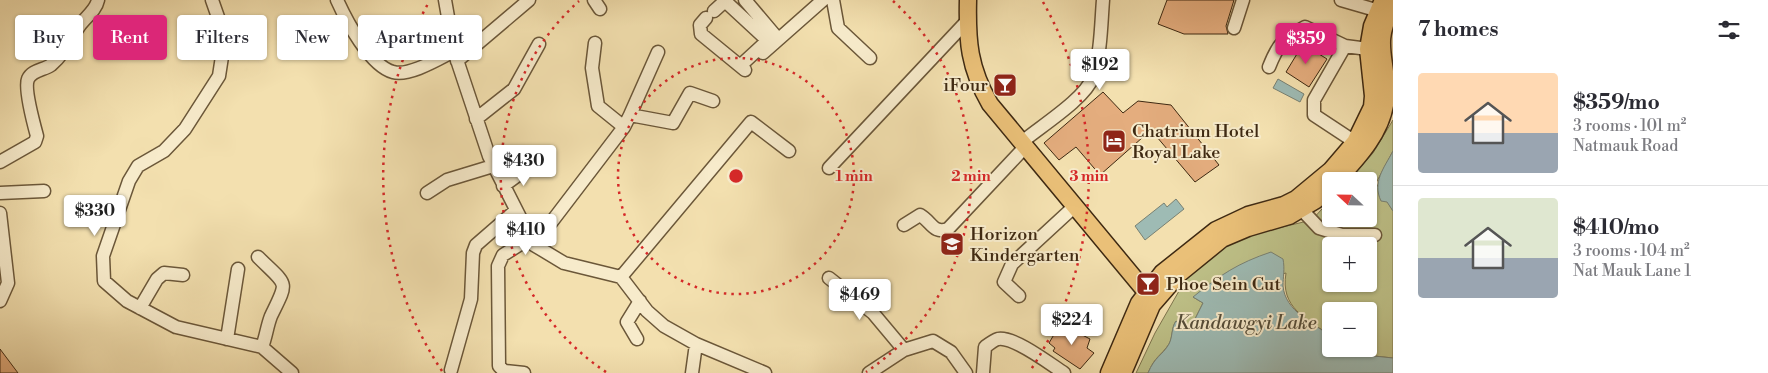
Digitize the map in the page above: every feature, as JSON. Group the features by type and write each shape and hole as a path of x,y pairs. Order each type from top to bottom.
{"main road":[{"path":"968,0 969,55 979,85 990,104 1150,296"},
{"path":"1109,373 1123,336 1150,296 1162,273 1241,218 1296,199 1331,170 1355,142 1369,116 1373,96 1368,49 1372,26 1386,8"},
{"path":"1344,172 1363,150 1384,112 1386,86 1381,49 1386,8"},
{"path":"1204,245 1234,233 1289,216 1302,210 1322,193"},
{"path":"1123,373 1150,296"}],"street":[{"path":"0,162 35,142 36,136 27,88 28,79 32,74 50,66 68,48 79,26 97,6 98,0"},
{"path":"212,0 225,37 220,76 185,129 164,151 138,166 103,256 104,281 127,301 176,327 262,347 292,373"},
{"path":"337,0 348,24 358,38"},
{"path":"445,0 448,15"},
{"path":"482,36 529,0"},
{"path":"745,0 778,39"},
{"path":"743,69 823,0"},
{"path":"833,0 838,28 870,58"},
{"path":"904,225 920,215 934,229 942,231 948,229 1024,144 1082,93 1092,78 1101,36 1103,0"},
{"path":"1234,28 1243,0"},
{"path":"1341,0 1386,8"},
{"path":"725,1 765,38 765,43 743,69 702,34 700,25 725,1"},
{"path":"829,168 968,20"},
{"path":"1269,67 1277,48 1286,37 1305,27 1345,46 1368,49"},
{"path":"595,43 592,68 598,106 624,127"},
{"path":"476,119 514,90 539,44"},
{"path":"1345,46 1314,100 1314,115 1355,142"},
{"path":"524,373 504,371 499,366 498,266 503,255 532,241 624,127 658,52"},
{"path":"376,60 393,72 405,72 438,60"},
{"path":"456,60 493,166 532,241 564,263 621,277 648,311 664,326 696,344 765,373"},
{"path":"630,115 672,123 690,93 713,101"},
{"path":"621,277 751,122 789,151"},
{"path":"427,193 447,180 493,166"},
{"path":"503,186 529,167"},
{"path":"0,194 44,191"},
{"path":"1019,296 1004,282 1012,264 1076,206"},
{"path":"1302,210 1319,228 1342,235 1375,235"},
{"path":"451,370 471,299 473,252 476,245 515,211"},
{"path":"0,213 8,283 0,301"},
{"path":"258,257 282,280 284,288 282,296 270,318 262,347"},
{"path":"227,339 238,269"},
{"path":"140,308 157,280 164,273 183,275"},
{"path":"830,278 873,313 904,350"},
{"path":"637,339 627,322 640,301"},
{"path":"983,373 985,347 997,339 1006,339 1028,350 1056,371"},
{"path":"869,373 904,350 933,341 951,352 966,373"},
{"path":"692,373 696,344"}],"green space":[{"path":"1393,120 1393,151 1378,179 1378,172 1356,172 1373,153"},
{"path":"1378,186 1393,211 1393,358 1377,356 1377,302 1322,302 1322,330 1304,317 1291,304 1285,285 1286,273 1193,297 1203,303 1194,321 1186,330 1176,321 1169,344 1148,373 1136,373 1155,333 1187,277 1236,238 1312,220 1322,209 1322,228 1378,228"}],"water":[{"path":"1278,79 1304,94 1300,102 1273,88"},
{"path":"1393,151 1393,211 1387,202 1381,201 1379,194 1378,181"},
{"path":"1176,199 1184,209 1145,240 1135,226 1164,203 1167,207"},
{"name":"Kandawgyi Lake","path":"1271,252 1283,259 1285,295 1289,303 1301,316 1322,330 1322,357 1393,358 1393,373 1148,373 1153,363 1169,344 1176,321 1186,330 1194,321 1203,303 1193,297 1230,270"}],"building":[{"path":"1167,0 1234,0 1226,26 1228,34 1184,34 1158,24"},
{"path":"1303,44 1327,59 1309,87 1286,72"},
{"name":"Chatrium Hotel Royal Lake","path":"1103,92 1123,113 1138,101 1171,105 1219,165 1195,182 1151,130 1100,175 1076,147 1059,160 1044,143"},
{"path":"1059,326 1067,327 1090,339 1087,348 1094,353 1080,369 1053,351 1055,348 1049,343"},
{"path":"0,349 18,373 0,373"}],"place":[{"name":"iFour","path":"1005,85"},
{"name":"Chatrium Hotel Royal Lake","path":"1114,141"},
{"name":"Horizon Kindergarten","path":"952,244"},
{"name":"Phoe Sein Cut","path":"1148,284"}]}
